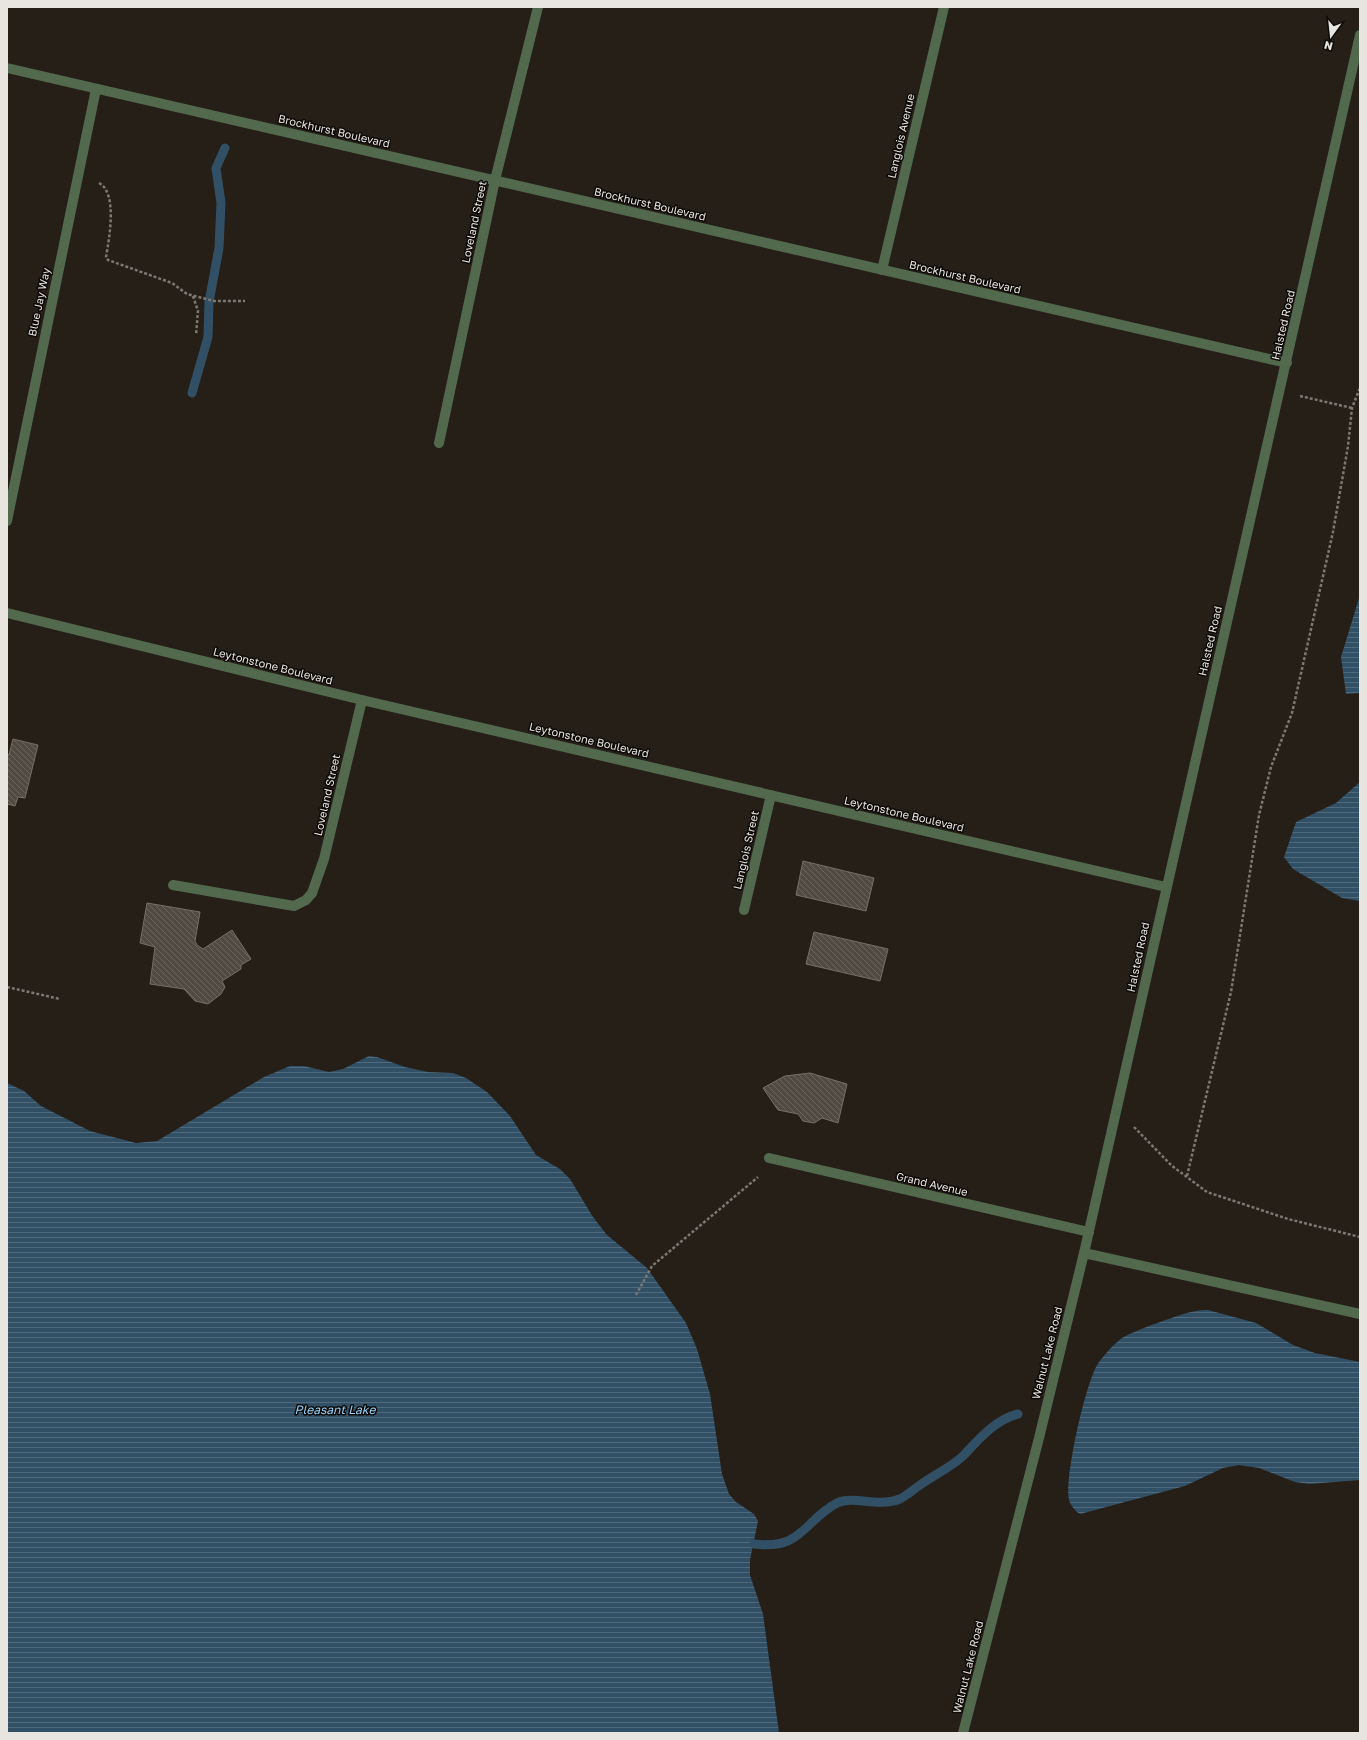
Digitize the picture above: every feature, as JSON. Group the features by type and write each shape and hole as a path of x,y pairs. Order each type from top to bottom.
{"street":[{"name":"Loveland Street","path":"439,443 495,180 538,7"},
{"name":"Langlois Avenue","path":"882,270 944,7"},
{"name":"Halsted Road","path":"1084,1252 1166,887 1287,363 1360,35"},
{"name":"Brockhurst Boulevard","path":"7,68 1287,363"},
{"name":"Blue Jay Way","path":"7,521 96,89"},
{"name":"Leytonstone Boulevard","path":"7,613 362,700 1166,887"},
{"name":"Loveland Street","path":"173,885 294,906 306,900 312,893 328,847 362,700"},
{"name":"Langlois Street","path":"744,910 771,795"},
{"name":"Grand Avenue","path":"770,1158 1089,1232"},
{"path":"1084,1252 1360,1314"},
{"name":"Walnut Lake Road","path":"963,1733 1039,1438 1084,1252"}],"path":[{"path":"78,174 101,184 109,196 110,208 106,258 108,260 172,283 187,294 214,301 245,301"},
{"path":"193,295 198,311 196,335"},
{"path":"1187,1176 1231,992 1259,815 1271,767 1292,713 1333,532 1348,446 1352,408 1360,388"},
{"path":"1280,391 1352,408"},
{"path":"7,987 60,999"},
{"path":"1114,1122 1136,1128 1172,1166 1207,1192 1288,1219 1360,1236"},
{"path":"636,1295 652,1266 761,1175"}],"water":[{"path":"1360,595 1360,693 1346,694 1341,657"},
{"path":"1360,782 1360,901 1342,898 1293,869 1284,857 1296,822 1336,803"},
{"name":"Pleasant Lake","path":"369,1056 428,1072 453,1073 466,1078 487,1092 510,1116 536,1155 560,1169 570,1179 593,1217 607,1235 647,1268 686,1323 697,1349 710,1394 722,1474 729,1494 736,1502 754,1514 758,1521 750,1560 750,1575 763,1614 779,1733 7,1733 7,1083 24,1091 41,1106 90,1131 136,1143 157,1141 264,1077 290,1066 304,1066 329,1072 343,1069"},
{"path":"1208,1310 1256,1323 1293,1345 1315,1353 1360,1362 1360,1480 1309,1484 1295,1482 1259,1468 1239,1465 1223,1468 1185,1486 1080,1514 1073,1508 1069,1500 1068,1489 1070,1472 1082,1408 1088,1388 1099,1362 1116,1343 1127,1335 1190,1312"}],"building":[{"path":"13,739 38,745 25,798 18,797 15,806 7,804 7,754 9,755"},
{"path":"803,861 874,878 866,911 796,895"},
{"path":"147,903 200,912 195,941 197,945 203,949 232,930 251,959 241,965 241,969 222,981 225,987 221,994 208,1004 195,1001 184,989 150,984 155,947 140,943"},
{"path":"814,932 888,949 880,981 806,964"},
{"path":"810,1073 847,1084 838,1123 822,1118 814,1123 803,1121 798,1114 778,1110 763,1088 785,1076"}],"waterway":[{"path":"192,393 208,337 209,302 219,248 221,203 216,168 225,148"},
{"path":"754,1544 770,1545 783,1543 793,1538 826,1510 837,1503 851,1500 883,1502 900,1499 958,1460 995,1425 1002,1420 1018,1414"}]}
